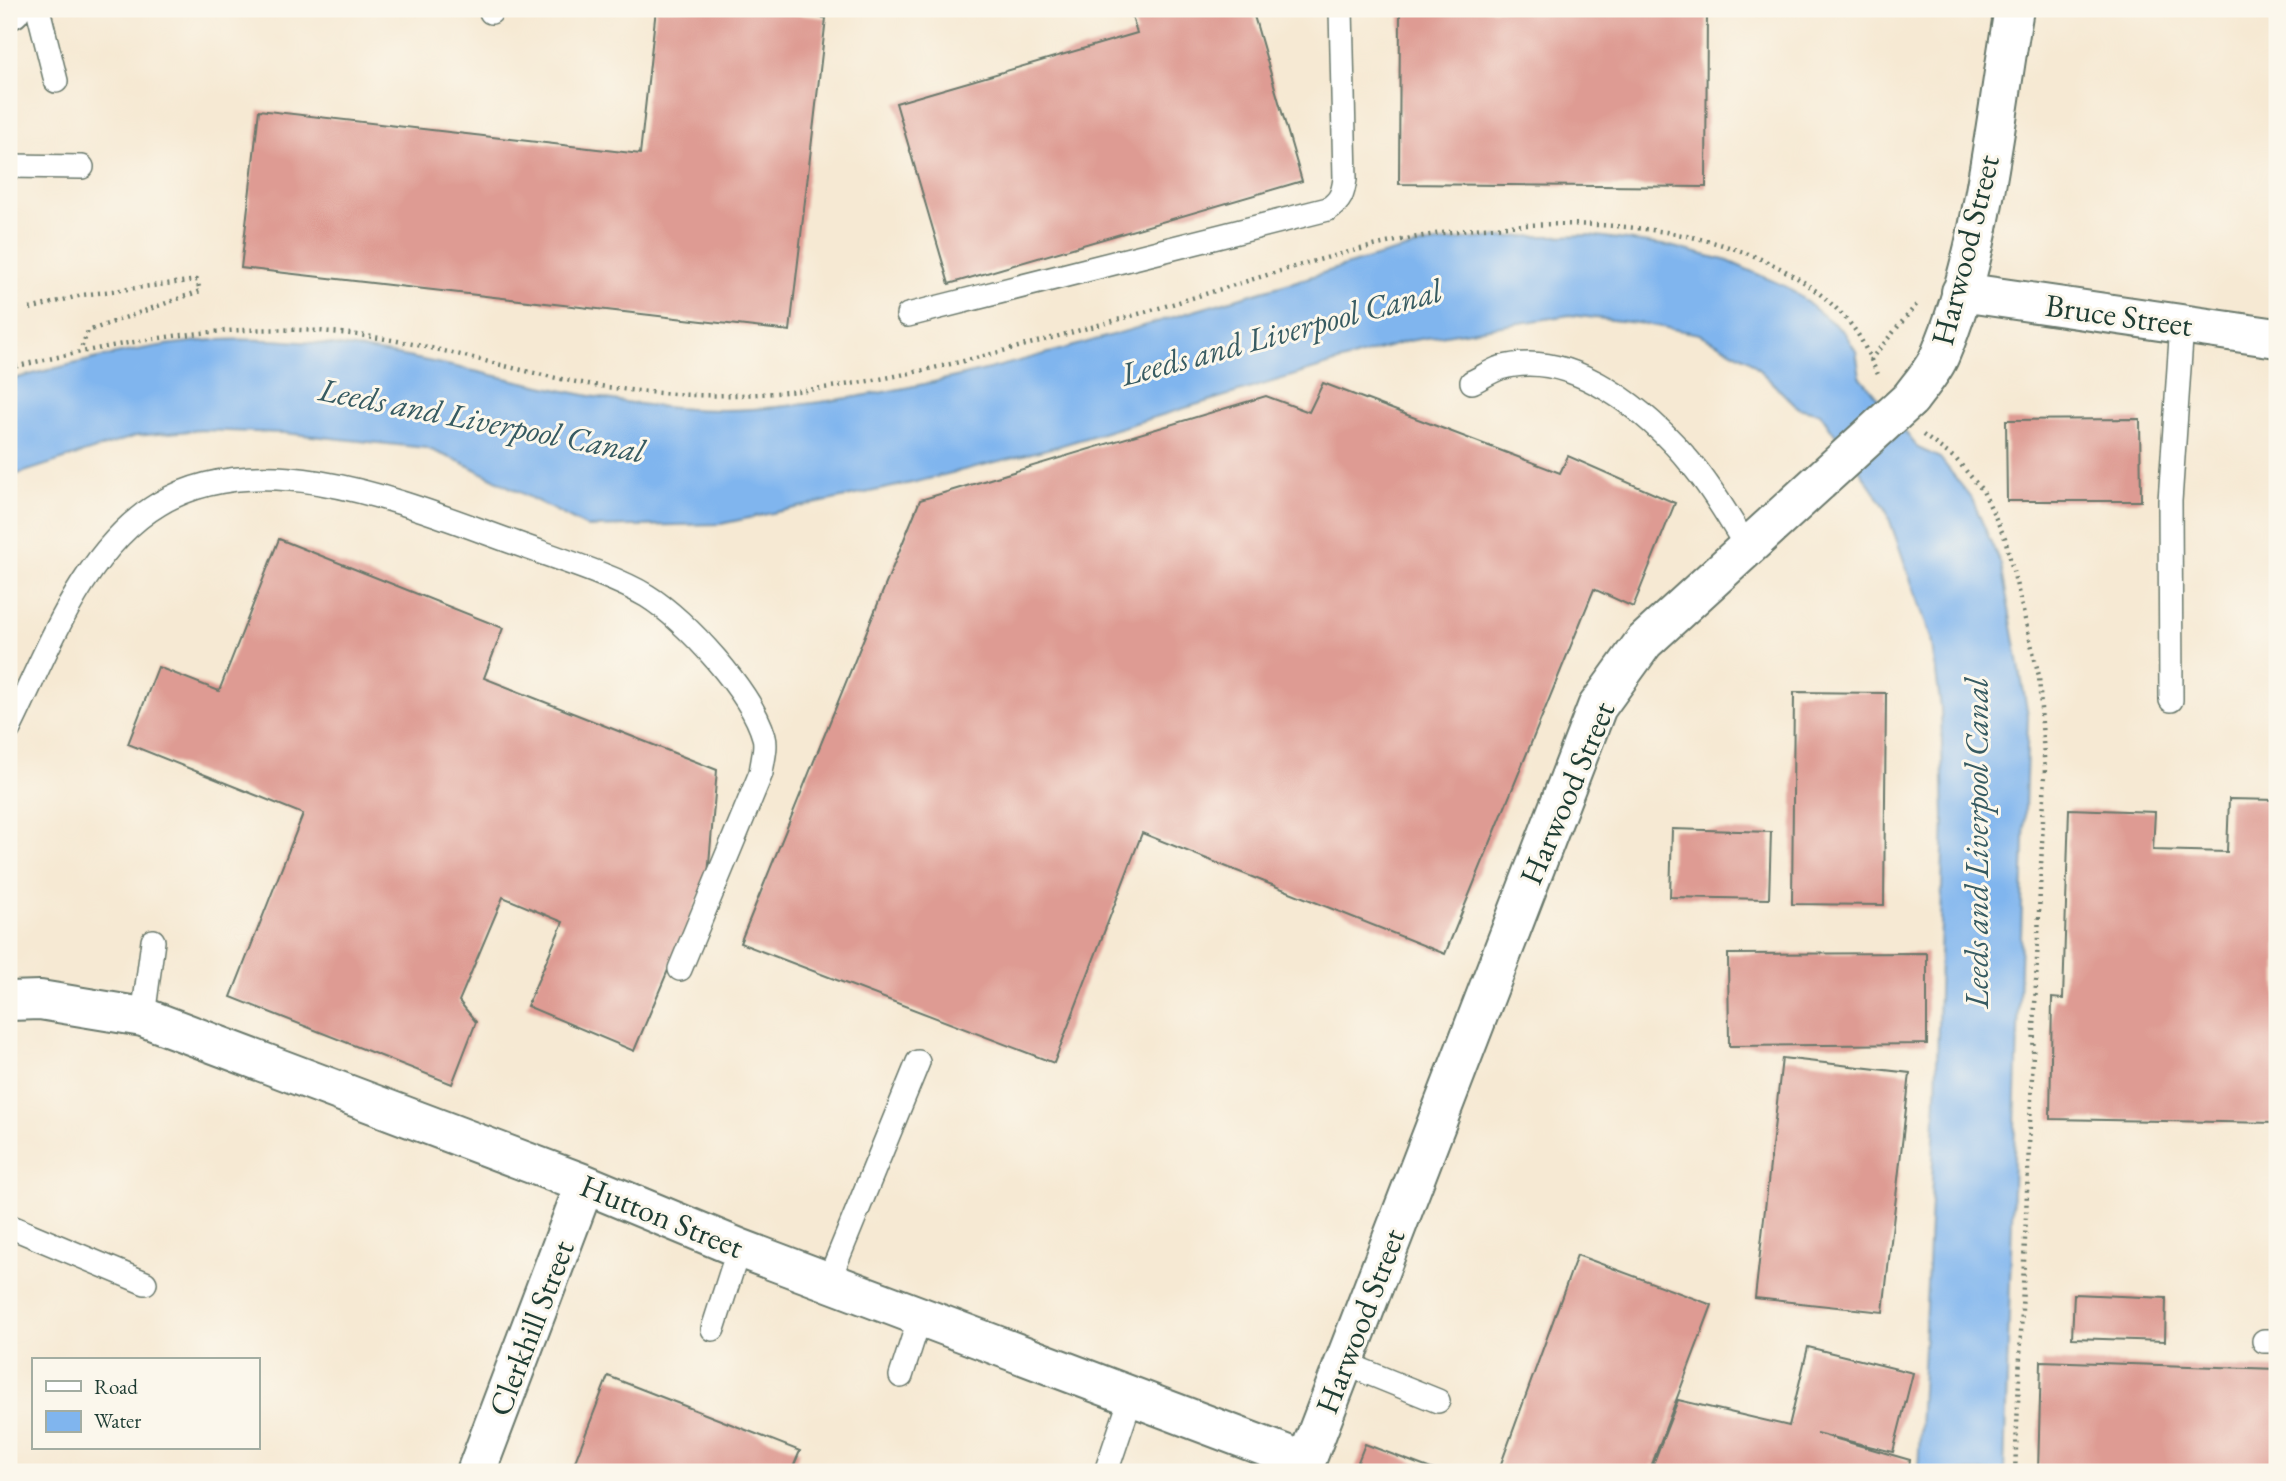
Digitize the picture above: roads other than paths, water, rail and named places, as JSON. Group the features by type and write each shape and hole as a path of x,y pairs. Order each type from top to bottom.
{"street":[{"name":"Harwood Street","path":"1304,1467 1597,707 1644,642 1904,404 1940,357 1976,233 2014,9"},
{"name":"Bruce Street","path":"1961,292 2277,338"},
{"name":"Hutton Street","path":"10,1001 77,1005 143,1017 585,1184 739,1248 1132,1395 1304,1467"},
{"name":"Clerkhill Street","path":"476,1472 585,1184"}],"lane":[{"path":"38,9 55,81"},
{"path":"908,315 1328,209 1341,198 1345,179 1341,9"},
{"path":"9,166 82,167"},
{"path":"2171,700 2170,501 2182,324"},
{"path":"1472,382 1499,368 1528,364 1562,368 1593,380 1616,395 1680,450 1696,469 1747,547"},
{"path":"9,729 78,591 103,553 129,525 159,503 192,488 230,480 279,478 339,486 464,525 646,595 674,615 698,639 748,702 765,739 761,773 680,969"},
{"path":"143,1017 153,941"},
{"path":"828,1282 918,1062"},
{"path":"9,1226 145,1283"},
{"path":"713,1329 739,1248"},
{"path":"901,1376 920,1317"},
{"path":"1344,1363 1438,1401"},
{"path":"1106,1472 1132,1395"}],"water":[{"name":"Leeds and Liverpool Canal","path":"1589,235 1670,246 1728,261 1789,288 1844,332 1856,351 1860,376 1918,448 1940,458 1972,499 2001,565 2028,715 2004,1472 1918,1472 1936,1097 1944,816 1941,708 1931,638 1885,507 1820,413 1798,408 1748,359 1699,334 1570,315 1408,341 1059,446 916,482 721,524 587,527 463,463 426,448 284,433 201,430 136,436 9,477 9,380 111,355 189,342 279,341 364,349 613,400 705,410 752,409 820,402 955,377 1089,342 1419,246 1482,238"}]}
